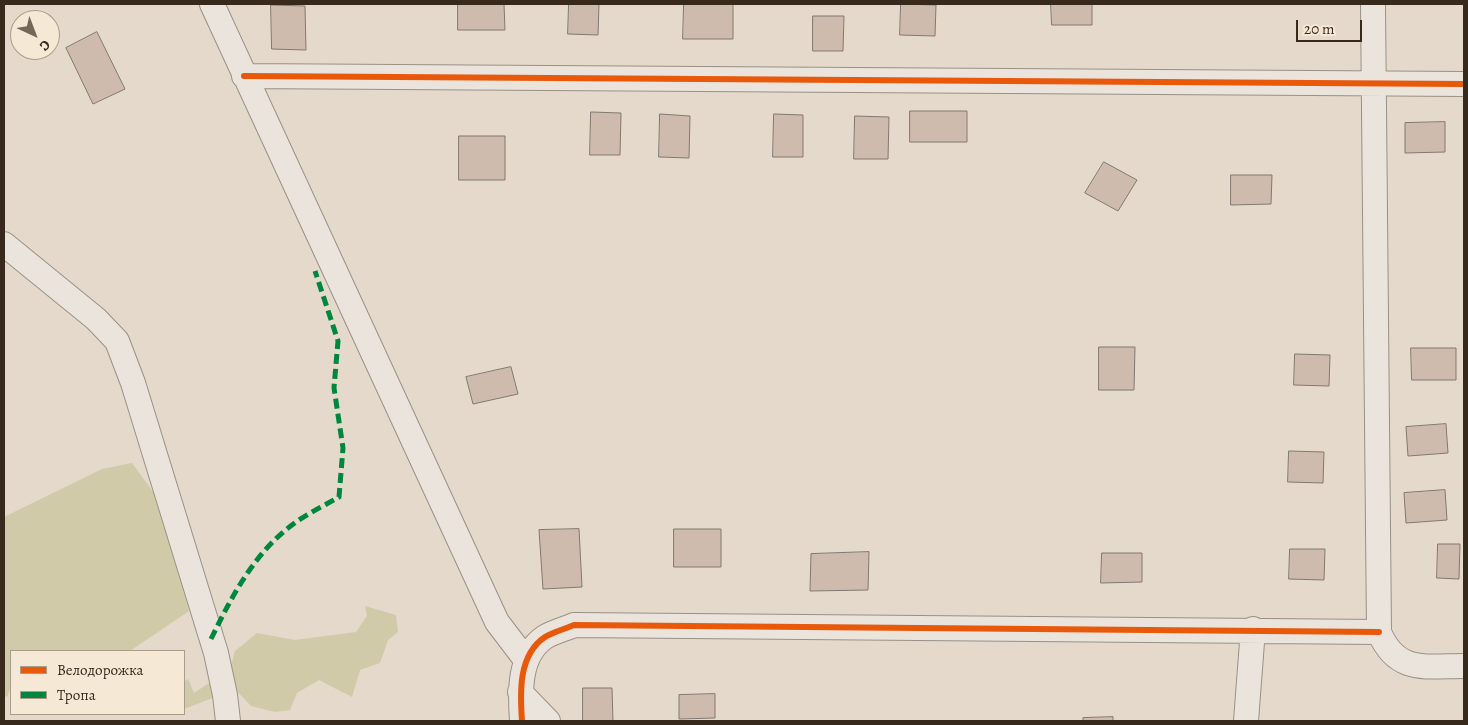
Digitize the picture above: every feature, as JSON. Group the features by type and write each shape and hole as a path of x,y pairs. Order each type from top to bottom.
{"street":[{"path":"212,4 497,622 526,660"},
{"path":"1373,4 1379,632 1386,648 1398,659 1416,666 1464,666"},
{"path":"244,76 1464,84"},
{"path":"4,244 96,319 117,341 136,392 216,653 225,695 228,721"},
{"path":"522,721 520,692 526,660 544,638 574,625 1379,632"},
{"path":"1246,721 1253,630"},
{"path":"520,692 548,721"}],"shaded area":[{"path":"132,463 159,500 189,611 131,650 10,650 10,690 7,697 4,695 4,517 102,469"},
{"path":"365,606 396,615 398,632 388,640 380,663 360,670 352,697 319,680 297,693 290,710 275,712 251,706 231,685 229,673 235,651 257,633 295,640 356,632 367,616"},
{"path":"188,679 194,693 209,683 215,697 185,709 185,681"}],"building":[{"path":"458,4 504,4 505,30 458,30"},
{"path":"569,4 599,4 598,35 568,34"},
{"path":"684,4 733,4 733,39 683,39"},
{"path":"901,4 936,5 935,36 900,35"},
{"path":"1051,4 1092,4 1092,25 1052,25"},
{"path":"271,5 305,6 306,50 272,49"},
{"path":"813,16 844,16 843,51 813,51"},
{"path":"97,32 125,89 93,104 66,48"},
{"path":"910,111 967,111 967,142 910,142"},
{"path":"591,112 621,113 620,155 590,155"},
{"path":"660,114 690,116 689,158 659,157"},
{"path":"774,114 803,115 803,157 773,157"},
{"path":"855,116 889,117 888,159 854,159"},
{"path":"1445,122 1445,152 1405,153 1405,123"},
{"path":"459,136 505,136 505,180 459,180"},
{"path":"1104,162 1137,180 1118,211 1085,193"},
{"path":"1231,175 1272,175 1271,204 1231,205"},
{"path":"1099,347 1135,347 1134,390 1099,390"},
{"path":"1411,348 1456,348 1456,380 1412,380"},
{"path":"1295,354 1330,355 1329,386 1294,385"},
{"path":"511,367 518,394 473,404 466,377"},
{"path":"1446,424 1448,453 1408,456 1406,427"},
{"path":"1289,451 1324,452 1323,483 1288,482"},
{"path":"1445,490 1447,520 1406,523 1404,493"},
{"path":"579,529 582,587 543,589 539,530"},
{"path":"674,529 721,529 721,567 674,567"},
{"path":"1438,544 1460,544 1459,579 1437,578"},
{"path":"1290,549 1325,549 1324,580 1289,579"},
{"path":"869,552 868,590 810,591 811,554"},
{"path":"1102,553 1142,553 1142,582 1101,583"},
{"path":"583,688 612,688 613,721 583,721"},
{"path":"715,694 715,718 679,719 679,695"},
{"path":"1113,717 1113,721 1083,721 1083,718"}],"marked path":[{"path":"211,639 236,591 268,546 296,522 339,497 343,448 334,388 338,341 315,271"}],"cycle path":[{"path":"244,76 1464,84"},
{"path":"522,721 521,687 525,664 530,654 545,637 574,625 1379,632"}]}
